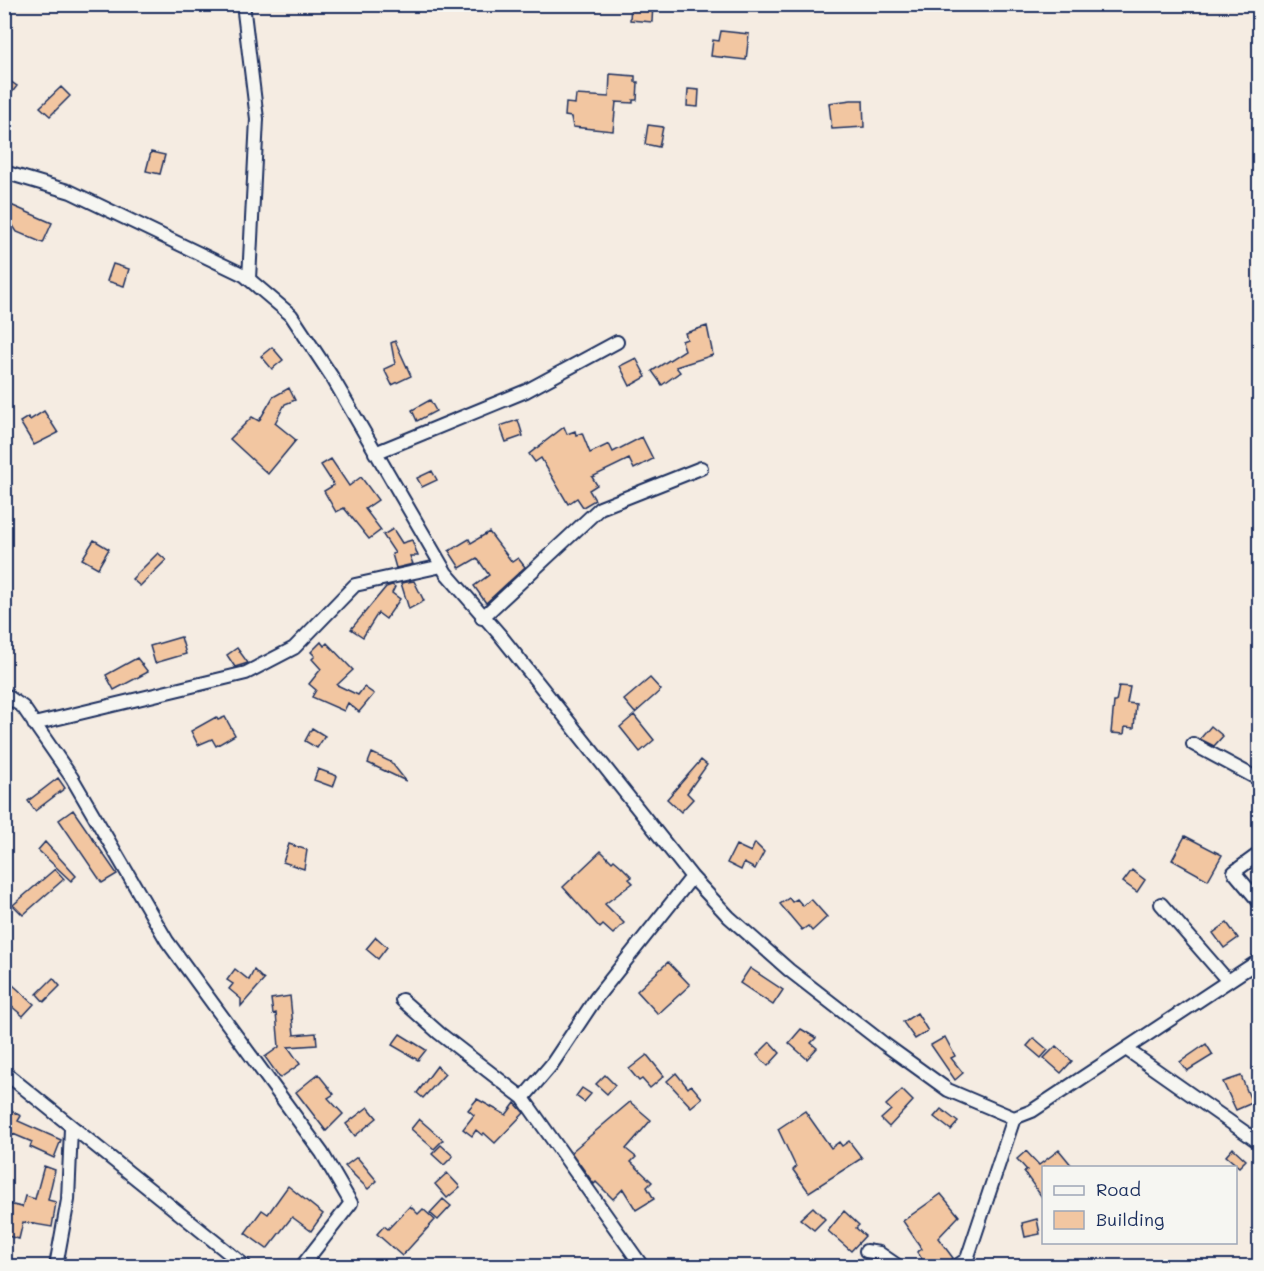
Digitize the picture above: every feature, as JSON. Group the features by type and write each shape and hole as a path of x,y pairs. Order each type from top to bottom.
{"street":[{"path":"243,4 257,120 249,279"},
{"path":"4,172 71,192 249,279 291,315 332,377 442,566 482,618 500,635 692,877 729,917 789,970 948,1090 1014,1118 1032,1111 1260,960"},
{"path":"375,453 526,391 617,342"},
{"path":"482,618 600,508 701,468"},
{"path":"34,724 246,673 294,648 355,585 442,566"},
{"path":"4,694 23,707 72,778 167,941 322,1153 351,1203 302,1266"},
{"path":"1193,744 1260,780"},
{"path":"1260,853 1234,872 1260,903"},
{"path":"523,1098 552,1064 596,998 692,877"},
{"path":"1161,904 1228,981"},
{"path":"402,1000 439,1033 523,1098 642,1266"},
{"path":"1126,1049 1260,1143"},
{"path":"4,1072 245,1266"},
{"path":"957,1266 967,1259 1014,1118"},
{"path":"56,1266 68,1200 71,1128"},
{"path":"866,1251 879,1253 897,1266"}],"building":[{"path":"631,4 653,4 652,22 630,20"},
{"path":"721,31 749,34 746,60 711,56 713,40 719,41"},
{"path":"610,74 635,76 635,82 638,82 637,100 633,100 633,103 616,102 613,131 573,127 571,117 565,116 566,103 575,104 576,95 609,97"},
{"path":"4,77 17,86 4,103"},
{"path":"61,87 70,96 50,116 40,107"},
{"path":"688,89 699,90 698,107 687,106"},
{"path":"863,100 864,127 832,129 829,103"},
{"path":"648,125 663,127 659,147 645,144"},
{"path":"151,152 165,155 160,174 146,171"},
{"path":"4,202 52,223 43,243 17,232 4,212"},
{"path":"113,264 129,269 124,286 107,281"},
{"path":"707,326 713,355 676,367 680,372 662,385 652,371 685,350 682,341 687,339 685,333"},
{"path":"395,341 411,376 392,385 384,369 395,364 391,343"},
{"path":"272,347 283,360 272,369 261,356"},
{"path":"636,358 646,377 630,386 620,366"},
{"path":"289,388 295,400 285,404 275,423 296,440 268,474 230,439 252,417 259,421 273,397"},
{"path":"430,400 436,411 417,421 412,410"},
{"path":"44,411 58,433 34,445 20,422 28,417 30,420"},
{"path":"518,420 523,436 506,442 500,426"},
{"path":"564,427 567,434 575,431 576,435 582,433 590,453 609,444 613,452 642,437 653,459 634,469 629,459 592,477 597,485 589,490 595,500 583,507 577,498 568,504 541,458 535,462 529,454"},
{"path":"331,459 349,486 361,477 378,500 365,509 381,530 369,539 344,508 336,512 324,491 334,485 321,465"},
{"path":"432,471 437,480 422,487 417,478"},
{"path":"393,529 402,543 412,540 418,556 410,556 413,564 396,568 392,554 395,553 383,535"},
{"path":"489,532 512,562 518,558 525,567 486,603 474,586 489,575 477,558 460,568 449,551 469,539 471,543"},
{"path":"94,540 109,549 98,568 82,559"},
{"path":"158,553 166,560 140,586 132,579"},
{"path":"414,581 424,601 409,609 401,583"},
{"path":"392,585 395,587 392,593 400,599 386,619 378,613 363,637 351,629 386,587"},
{"path":"181,637 186,654 155,663 150,646"},
{"path":"321,642 324,646 327,643 353,670 337,685 358,695 364,687 374,694 359,712 348,703 344,711 312,697 316,690 309,684 321,669 312,659 315,656 311,652"},
{"path":"237,648 248,663 235,667 227,655"},
{"path":"137,658 148,672 114,690 106,675"},
{"path":"650,678 661,690 635,713 624,700"},
{"path":"1119,686 1130,687 1127,703 1136,704 1134,728 1125,727 1124,734 1111,733 1114,702 1116,702"},
{"path":"634,715 654,740 640,752 620,727"},
{"path":"216,717 218,720 225,717 235,735 216,746 212,739 198,745 191,731"},
{"path":"1211,726 1223,736 1214,746 1200,739"},
{"path":"312,728 325,736 317,748 305,741"},
{"path":"372,753 391,762 406,781 368,763"},
{"path":"701,760 707,765 687,793 693,799 681,812 667,799"},
{"path":"318,769 337,776 333,787 314,780"},
{"path":"58,778 65,788 35,811 28,801"},
{"path":"73,810 117,874 102,883 59,820"},
{"path":"1185,836 1222,855 1208,880 1172,860"},
{"path":"45,842 76,876 71,881 38,850"},
{"path":"755,843 764,852 755,869 744,863 741,870 727,863 736,845 751,852"},
{"path":"289,844 307,850 304,869 283,862"},
{"path":"601,851 632,877 629,879 633,883 605,904 624,923 613,934 603,925 600,928 563,887"},
{"path":"55,869 64,879 23,915 13,905"},
{"path":"1132,870 1145,880 1137,892 1123,882"},
{"path":"789,898 792,902 797,899 803,906 811,899 827,917 812,931 808,926 802,930 780,904"},
{"path":"1227,923 1238,938 1224,948 1213,933"},
{"path":"376,937 387,947 378,959 366,949"},
{"path":"668,962 690,985 658,1014 637,991"},
{"path":"750,968 783,990 773,1005 740,983"},
{"path":"235,969 249,980 254,970 264,980 241,1006 241,999 229,989 233,984 227,980"},
{"path":"53,978 60,986 44,1002 37,994"},
{"path":"13,985 34,1004 23,1016 4,1000 4,995"},
{"path":"290,996 294,1035 316,1033 317,1045 288,1047 300,1064 280,1078 265,1057 279,1047 276,1013 273,1014 271,999"},
{"path":"917,1013 928,1031 915,1039 903,1022"},
{"path":"801,1029 816,1038 811,1043 817,1048 807,1059 789,1043"},
{"path":"400,1034 426,1050 418,1060 392,1045"},
{"path":"945,1037 955,1056 951,1058 963,1073 955,1080 931,1045"},
{"path":"1034,1038 1048,1050 1041,1058 1027,1046"},
{"path":"770,1042 780,1053 768,1066 757,1055"},
{"path":"1206,1044 1213,1055 1187,1071 1180,1062"},
{"path":"1056,1046 1072,1061 1061,1073 1044,1058"},
{"path":"647,1055 664,1076 650,1088 642,1079 639,1081 629,1069"},
{"path":"437,1066 445,1074 423,1098 417,1093"},
{"path":"676,1073 688,1088 691,1085 702,1098 691,1107 667,1081"},
{"path":"318,1074 334,1094 328,1098 343,1114 326,1131 296,1092"},
{"path":"605,1075 615,1085 607,1094 596,1084"},
{"path":"1241,1076 1252,1103 1236,1110 1223,1082"},
{"path":"582,1088 591,1094 584,1102 576,1096"},
{"path":"902,1090 913,1101 889,1127 881,1119 891,1110 886,1105"},
{"path":"477,1099 506,1115 515,1103 524,1113 495,1143 484,1133 482,1135 476,1130 472,1136 463,1129 474,1115 468,1110"},
{"path":"630,1102 651,1120 626,1149 636,1157 631,1162 652,1182 647,1187 654,1199 636,1210 623,1189 613,1199 596,1182 594,1184 571,1152"},
{"path":"4,1107 21,1116 18,1121 61,1140 54,1158 30,1147 32,1142 13,1134 4,1148"},
{"path":"368,1107 377,1118 355,1136 346,1124"},
{"path":"941,1109 958,1122 951,1130 934,1117"},
{"path":"805,1111 831,1148 839,1142 842,1146 849,1141 862,1158 809,1192 793,1170 796,1167 778,1129"},
{"path":"419,1119 443,1140 434,1149 411,1129"},
{"path":"441,1145 453,1156 444,1165 432,1154"},
{"path":"1233,1148 1246,1160 1239,1167 1226,1156"},
{"path":"1059,1150 1072,1166 1042,1166 1042,1197 1024,1172 1027,1170 1017,1159 1026,1151 1039,1165"},
{"path":"357,1157 377,1181 368,1189 345,1166"},
{"path":"44,1166 55,1170 48,1200 56,1202 52,1227 23,1222 19,1239 4,1235 4,1203 22,1207 25,1196 35,1199"},
{"path":"447,1173 460,1187 447,1198 435,1184"},
{"path":"288,1186 323,1214 311,1231 292,1217 267,1249 245,1233 262,1210 268,1214"},
{"path":"941,1194 959,1216 938,1238 953,1258 945,1266 913,1266 922,1259 917,1252 922,1249 903,1221"},
{"path":"443,1199 451,1206 438,1220 430,1213"},
{"path":"410,1206 418,1214 423,1209 435,1220 402,1256 377,1234 384,1226 388,1229"},
{"path":"813,1207 825,1219 814,1230 800,1219"},
{"path":"844,1211 859,1225 856,1228 865,1236 851,1251 828,1231"},
{"path":"1037,1219 1040,1234 1025,1237 1022,1223"}]}
